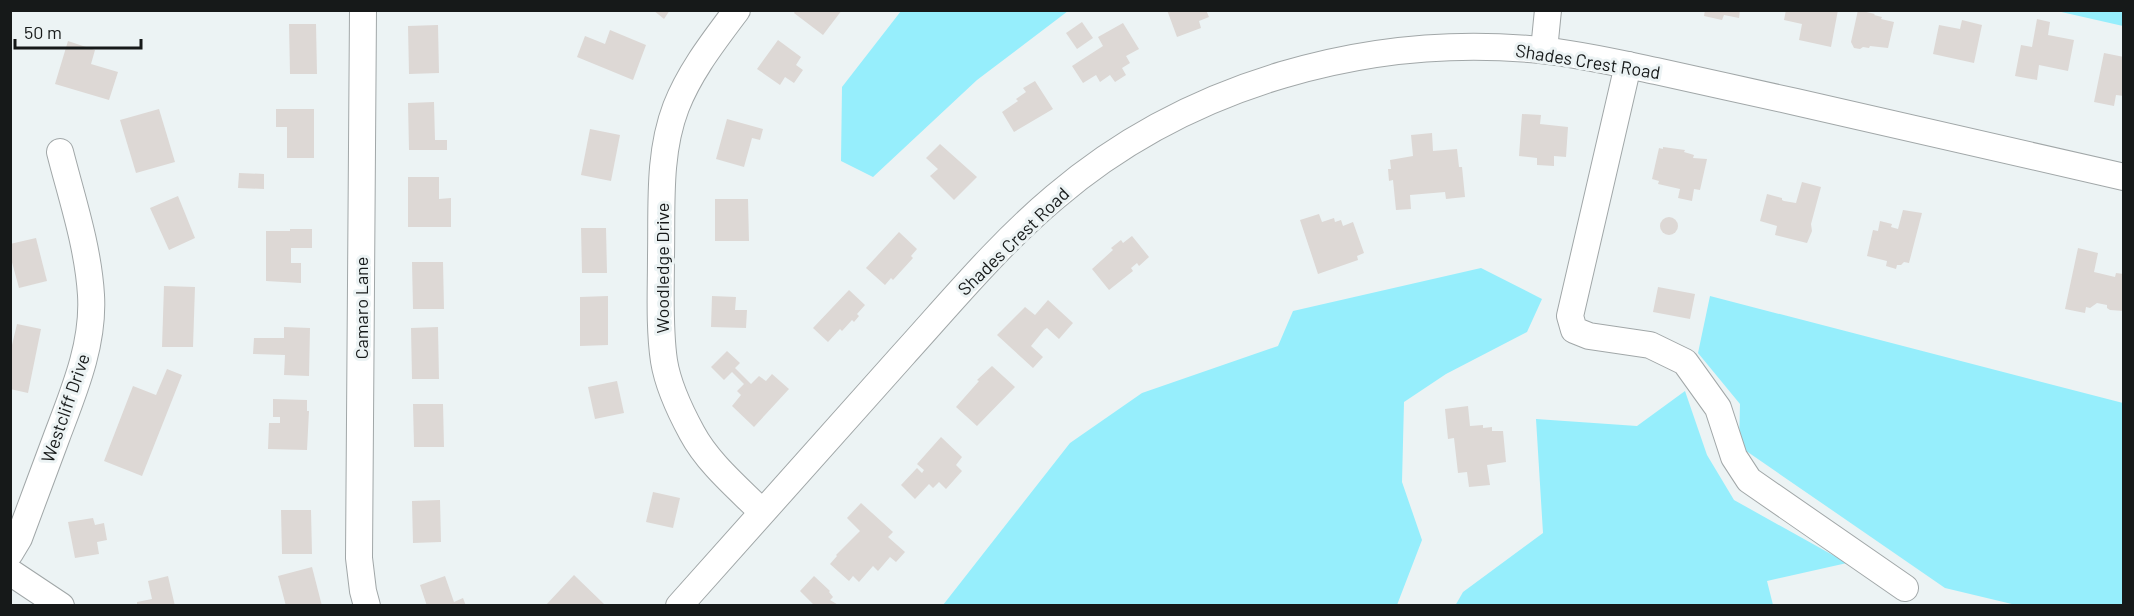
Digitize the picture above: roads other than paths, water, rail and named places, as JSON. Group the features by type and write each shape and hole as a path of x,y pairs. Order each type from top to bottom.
{"street":[{"name":"Camaro Lane","path":"363,10 359,558 367,606"},
{"name":"Woodledge Drive","path":"736,10 688,81 676,109 669,134 662,187 661,329 664,363 673,392 693,436 762,512"},
{"path":"1544,50 1548,10"},
{"name":"Shades Crest Road","path":"679,606 965,287 1055,196 1154,129 1240,89 1312,67 1350,58 1440,47 1544,50 1628,65 2124,177"},
{"path":"1628,65 1570,316 1574,330 1589,336 1650,345 1685,362 1718,408 1734,457 1749,480 1905,588"},
{"name":"Westcliff Drive","path":"10,553 19,538 76,387 85,356 90,325 89,268 60,152"},
{"path":"10,573 61,606"}]}
